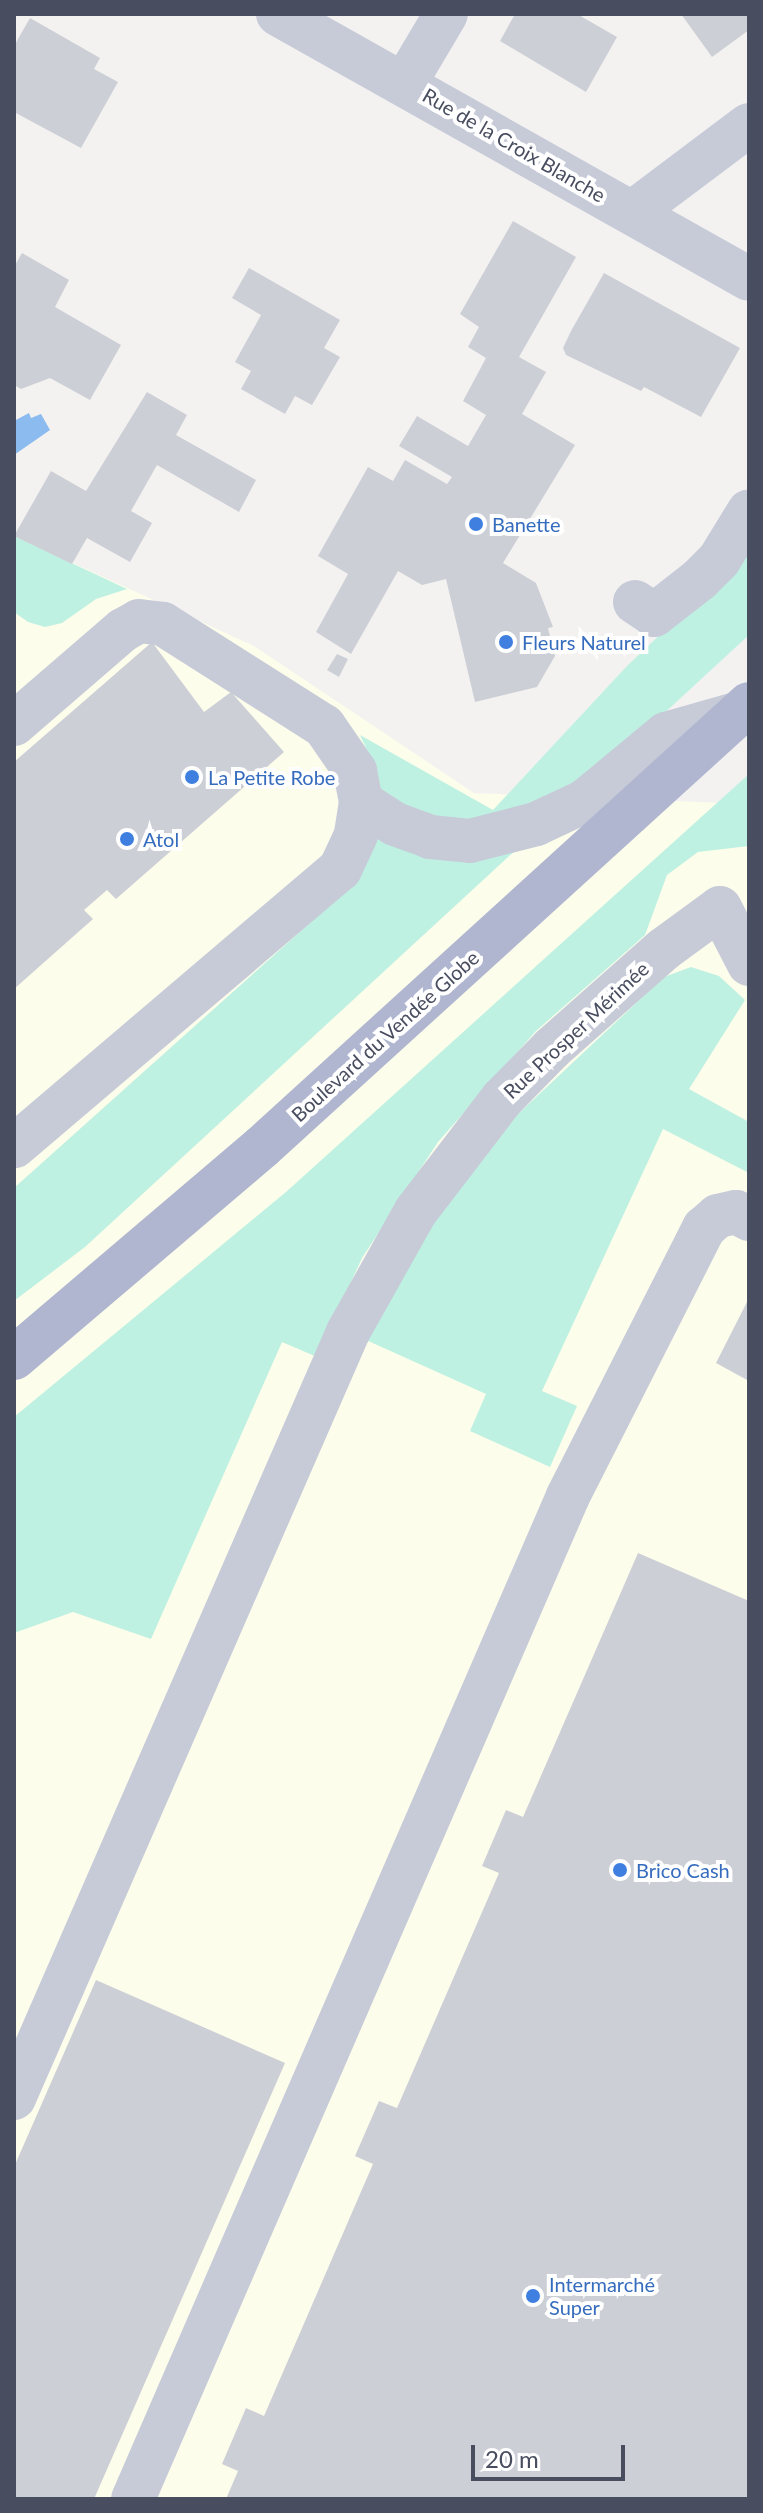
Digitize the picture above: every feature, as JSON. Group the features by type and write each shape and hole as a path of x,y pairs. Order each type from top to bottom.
{"main road":[{"name":"Boulevard du Vendée Globe","path":"14,1358 262,1147 744,709"}],"street":[{"name":"Rue de la Croix Blanche","path":"278,14 749,279"},
{"path":"405,83 446,14"},
{"path":"633,212 749,125"},
{"path":"635,602 654,615 700,579 719,560 749,511"},
{"path":"14,724 139,621 163,624 324,726 355,771 361,802 356,835 340,869 14,1146"},
{"path":"361,802 395,824 430,837 470,841 536,824 585,801 666,734 744,709"},
{"name":"Rue Prosper Mérimée","path":"14,2098 348,1332 416,1211 502,1099 605,999 720,908 749,964"},
{"path":"133,2499 568,1496 704,1228 718,1216 736,1212 749,1219"}],"shaded area":[{"path":"14,536 254,646 474,793 749,804 749,2499 14,2499"}],"green space":[{"path":"749,531 749,635 85,1247 14,1301 14,1188 360,878 375,767 360,735 493,810 627,666 726,572"},
{"path":"14,536 127,589 96,599 62,623 45,627 28,622 14,612"},
{"path":"749,774 749,846 698,852 667,875 645,935 536,1031 438,1142 362,1258 317,1357 282,1342 151,1639 73,1612 14,1633 14,1417 286,1192"},
{"path":"691,967 719,976 745,1000 689,1089 749,1122 749,1173 663,1129 542,1391 577,1406 550,1467 470,1431 486,1394 366,1340 434,1222 518,1114 664,977"}],"water":[{"path":"29,413 31,418 41,414 50,430 14,455 14,421"}],"building":[{"path":"515,14 577,14 617,37 586,92 500,41"},
{"path":"681,14 749,14 749,30 712,57"},
{"path":"30,18 100,58 94,69 118,82 81,148 14,112 14,46"},
{"path":"513,221 576,257 519,357 546,372 522,414 575,445 503,563 536,583 553,627 548,628 555,656 537,687 475,702 446,579 422,585 398,571 351,654 316,632 348,574 318,556 368,467 393,481 405,460 447,484 452,477 399,446 417,416 468,446 486,415 463,401 486,358 468,347 479,327 460,314"},
{"path":"22,253 69,280 55,307 121,345 90,400 50,378 21,389 14,385 14,267"},
{"path":"249,268 340,320 324,348 340,357 312,405 295,396 285,414 241,389 251,371 235,362 261,315 232,298"},
{"path":"604,273 740,348 701,417 644,387 641,391 566,355 563,348"},
{"path":"147,392 187,415 176,435 256,480 239,512 157,465 131,511 152,523 130,562 87,538 72,564 14,536 51,471 86,491"},
{"path":"152,642 204,712 231,692 284,752 116,899 107,890 84,910 93,919 14,989 14,762"},
{"path":"337,654 348,659 339,677 327,670"},
{"path":"749,1298 749,1381 716,1363"},
{"path":"638,1553 749,1601 749,2499 226,2499 238,2471 222,2464 246,2408 264,2416 373,2164 355,2156 379,2101 397,2108 499,1873 482,1866 506,1810 523,1817"},
{"path":"96,1980 285,2063 94,2499 14,2499 14,2167"}],"place":[{"name":"Banette","path":"476,524"},
{"name":"Fleurs Naturel","path":"506,642"},
{"name":"La Petite Robe","path":"192,777"},
{"name":"Atol","path":"127,839"},
{"name":"Brico Cash","path":"620,1870"},
{"name":"Intermarché Super","path":"533,2296"}]}
